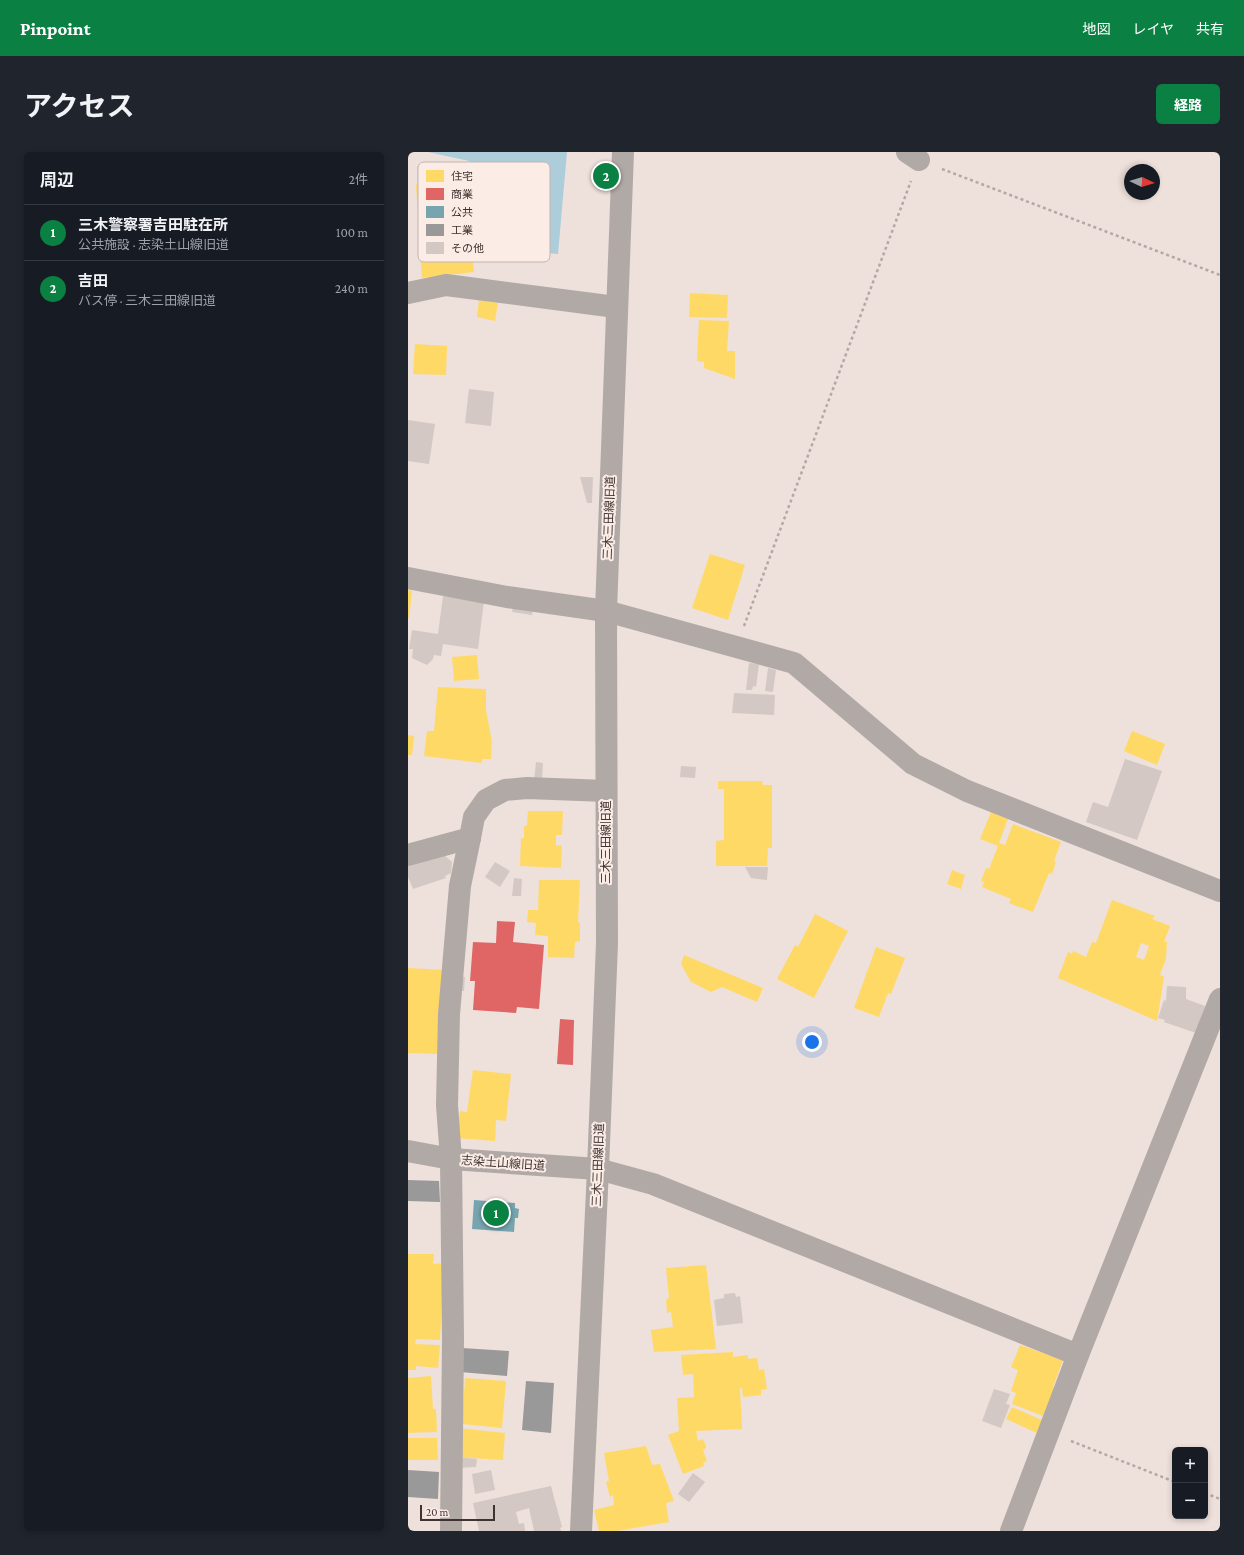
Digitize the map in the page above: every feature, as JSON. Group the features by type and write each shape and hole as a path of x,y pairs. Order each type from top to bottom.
{"street":[{"name":"三木三田線旧道","path":"581,1531 607,943 606,611 622,152"},
{"path":"408,293 446,285 616,308"},
{"path":"408,578 507,597 606,611 794,663 913,764 967,791 1220,890"},
{"path":"451,1531 453,1338 451,1159 447,1105 449,1014 460,886 474,817 486,800 505,790 527,788 606,791"},
{"path":"408,855 470,838"},
{"path":"1011,1531 1078,1355 1220,999"},
{"name":"志染土山線旧道","path":"408,1151 451,1159 598,1169 653,1184 1078,1355"}],"path":[{"path":"736,647 913,156 1220,275"},
{"path":"1049,1432 1172,1481"},
{"path":"1208,1494 1220,1499"}],"water":[{"path":"428,152 567,152 558,254 550,253 550,162 469,161"}],"building: 住宅":[{"path":"418,166 418,216 416,185"},
{"path":"421,262 473,262 474,272 422,278"},
{"path":"690,293 728,295 727,318 689,317"},
{"path":"479,300 498,303 495,321 477,317"},
{"path":"699,320 729,321 727,351 735,351 735,379 704,368 704,362 697,361"},
{"path":"415,344 447,346 446,375 413,374"},
{"path":"710,554 745,565 728,620 692,608"},
{"path":"408,590 412,591 409,618 408,618"},
{"path":"477,655 479,679 454,681 452,657"},
{"path":"438,687 486,689 486,710 492,742 491,759 482,759 482,763 424,756 427,731 434,731"},
{"path":"1132,731 1165,744 1157,765 1124,751"},
{"path":"408,735 414,736 412,755 408,755"},
{"path":"718,781 762,781 763,785 772,785 772,848 768,848 767,866 716,866 716,841 724,840 724,789 718,789"},
{"path":"528,811 563,811 562,835 556,835 556,845 562,846 561,868 520,866 521,838 524,838 524,826 527,826"},
{"path":"991,812 1008,819 999,843 1005,845 1013,824 1061,842 1054,861 1056,862 1052,874 1049,873 1033,912 1009,903 1011,899 982,887 984,882 981,881 986,868 989,869 998,846 980,839"},
{"path":"952,870 965,875 961,889 947,884"},
{"path":"539,880 580,880 578,922 580,923 580,941 575,942 574,958 548,957 548,936 535,935 536,923 527,922 528,910 538,910"},
{"path":"1112,900 1155,916 1152,919 1170,926 1164,942 1167,942 1166,959 1160,975 1164,977 1157,1021 1058,978 1068,952 1072,954 1073,951 1086,957 1092,942 1096,943","holes":["1141,943 1149,946 1144,960 1136,957"]},
{"path":"815,914 848,931 814,998 777,979 795,945 798,947"},
{"path":"876,947 905,958 891,994 888,993 879,1017 854,1008"},
{"path":"684,955 763,988 757,1002 722,987 711,992 691,982 681,964"},
{"path":"408,968 445,970 439,1054 408,1053"},
{"path":"473,1070 511,1074 506,1121 496,1120 495,1141 456,1138 460,1111 467,1112"},
{"path":"408,1254 434,1254 433,1264 446,1263 443,1286 440,1340 416,1339 415,1344 440,1345 438,1368 416,1366 416,1370 408,1370"},
{"path":"706,1265 716,1349 654,1352 651,1330 673,1327 671,1312 667,1313 666,1299 669,1298 666,1268"},
{"path":"1020,1345 1063,1360 1053,1387 1056,1388 1049,1407 1047,1406 1043,1416 1012,1404 1016,1393 1011,1391 1018,1370 1011,1367"},
{"path":"733,1352 733,1357 748,1355 748,1359 757,1358 759,1370 764,1369 767,1389 761,1390 761,1395 743,1397 742,1388 740,1388 742,1429 696,1431 698,1441 703,1439 706,1446 703,1450 707,1461 703,1463 704,1466 683,1474 668,1435 679,1431 677,1398 694,1397 693,1374 683,1375 681,1355"},
{"path":"431,1376 433,1409 436,1409 437,1432 408,1433 408,1378"},
{"path":"465,1378 506,1381 502,1428 462,1424"},
{"path":"1012,1407 1044,1421 1039,1434 1006,1419"},
{"path":"458,1428 505,1433 503,1460 455,1457"},
{"path":"408,1438 437,1438 438,1460 408,1460"},
{"path":"646,1446 652,1465 660,1464 674,1501 666,1503 669,1522 617,1531 599,1531 594,1510 614,1505 613,1495 610,1497 606,1482 609,1481 604,1453"}],"building: 商業":[{"path":"497,921 515,922 513,942 544,945 539,1009 517,1007 516,1013 473,1010 475,981 470,981 473,942 496,943"},
{"path":"560,1019 574,1020 573,1065 557,1064"}],"building: 公共":[{"path":"474,1200 515,1203 515,1208 519,1209 518,1218 515,1218 514,1232 472,1229"}],"building: 工業":[{"path":"408,1180 439,1181 440,1202 408,1201"},
{"path":"462,1348 509,1351 507,1376 460,1372"},
{"path":"526,1381 554,1383 551,1433 522,1430"},
{"path":"408,1470 439,1472 438,1499 408,1497"}],"building: その他":[{"path":"469,389 494,392 491,426 465,423"},
{"path":"408,420 435,424 429,464 408,461"},
{"path":"580,477 593,477 592,503 587,503"},
{"path":"443,596 484,601 478,649 443,644 441,656 434,655 433,659 427,665 412,658 413,649 409,649 412,630 438,634"},
{"path":"513,606 533,609 532,615 512,612"},
{"path":"749,663 759,664 756,687 753,686 752,690 746,690"},
{"path":"768,668 776,670 773,692 765,691"},
{"path":"734,693 775,695 774,715 732,713"},
{"path":"1125,759 1162,771 1137,840 1086,822 1093,802 1108,807"},
{"path":"536,762 543,763 542,780 534,780"},
{"path":"681,766 696,767 695,778 680,777"},
{"path":"444,855 452,862 451,873 445,876 446,878 413,889 408,877 408,865"},
{"path":"495,862 510,871 500,887 485,877"},
{"path":"745,867 768,867 767,880 751,878"},
{"path":"514,878 522,879 521,896 512,896"},
{"path":"458,976 465,977 464,991 457,991"},
{"path":"1167,986 1186,987 1186,999 1205,1006 1196,1033 1164,1022 1165,1020 1158,1018 1164,1000 1166,1001"},
{"path":"735,1293 736,1297 740,1296 743,1323 717,1326 714,1300 724,1298 724,1294"},
{"path":"994,1389 1010,1394 1006,1404 1010,1405 1001,1428 982,1421"},
{"path":"457,1457 477,1459 476,1467 456,1468"},
{"path":"491,1470 495,1490 475,1494 472,1474"},
{"path":"693,1473 705,1482 689,1502 678,1494"},
{"path":"551,1486 562,1527 560,1528 561,1531 534,1531 529,1508 516,1512 519,1524 524,1523 525,1531 479,1531 473,1503"}],"place":[{"name":"吉田","path":"606,176"},
{"name":"三木警察署吉田駐在所","path":"496,1213"}]}
